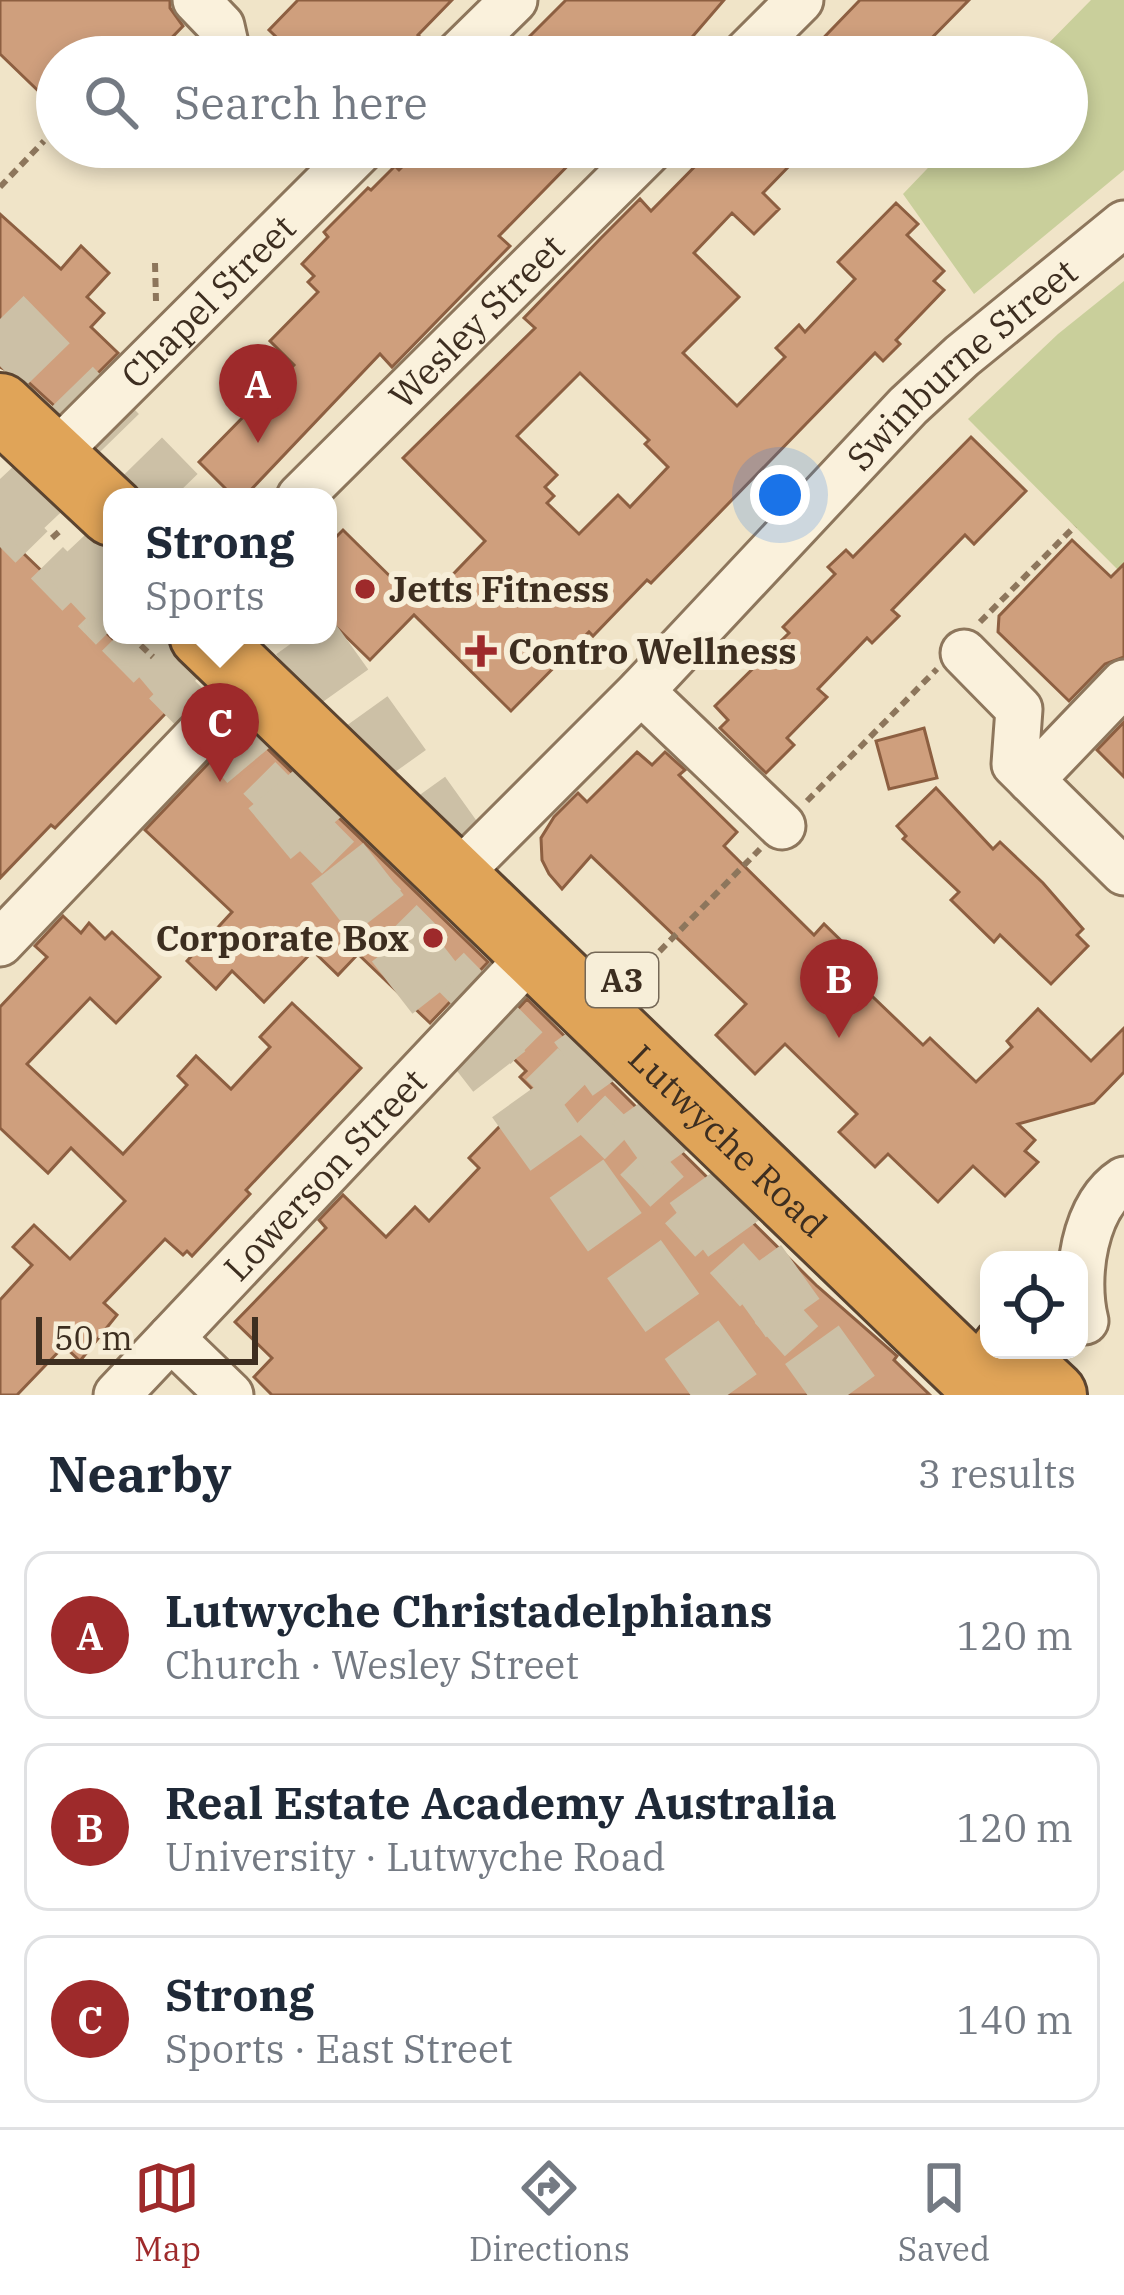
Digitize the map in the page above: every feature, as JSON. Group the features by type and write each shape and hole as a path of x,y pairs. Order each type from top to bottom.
{"highway":[{"path":"0,407 26,454 84,533"},
{"name":"Lutwyche Road","path":"175,649 255,658 470,862 980,1327"},
{"name":"Lutwyche Road","path":"470,862 534,953 992,1395"},
{"path":"1015,1359 1053,1395"}],"street":[{"path":"196,0 221,26 223,36"},
{"path":"477,36 514,0"},
{"path":"764,36 800,0"},
{"name":"Chapel Street","path":"26,454 245,262 341,168"},
{"name":"Wesley Street","path":"309,488 631,168"},
{"name":"Swinburne Street","path":"470,862 641,691 908,406 1124,224"},
{"path":"969,640 1019,710 1015,764 1124,872"},
{"path":"0,943 255,658"},
{"path":"1031,780 1124,683"},
{"path":"641,691 782,826"},
{"name":"Lowerson Street","path":"117,1395 534,953"},
{"path":"1088,1261 1097,1208 1124,1180"},
{"path":"171,1338 230,1395"}],"path":[{"path":"0,187 36,149"},
{"path":"155,262 156,311"},
{"path":"969,640 1075,526"},
{"path":"139,644 153,657 175,649"}],"green space":[{"path":"1091,0 1124,0 1124,170 974,294 903,194 928,168 1088,168 1088,36 1056,36"},
{"path":"1124,281 1124,576 968,419 1058,334"}],"building":[{"path":"0,0 170,0 183,26 173,36 36,36 36,89 0,54"},
{"path":"298,0 452,0 419,36 275,36 269,30"},
{"path":"566,0 724,0 693,36 530,36"},
{"path":"860,0 969,0 934,36 825,36"},
{"path":"393,168 565,168 499,236 510,246 392,367 380,354 253,488 225,488 199,462 294,365 270,341 318,292 308,282 314,276 302,264 328,237 324,232 368,188"},
{"path":"693,168 787,168 763,193 779,209 754,234 732,213 694,253 739,297 683,353 737,406 785,357 776,348 799,325 805,332 855,279 838,262 896,203 918,224 907,235 944,271 934,281 944,290 896,340 900,344 883,361 875,353 651,583 647,580 593,636 589,632 511,711 414,615 370,660 337,628 337,536 343,530 409,595 421,583 433,595 485,541 403,458 535,328 524,318 640,199 651,211","holes":["580,373 649,440 645,444 668,467 630,507 618,495 579,534 547,503 554,496 545,487 557,475 517,436"]},
{"path":"0,214 61,269 81,246 109,273 87,297 104,313 91,327 118,353 60,411 26,380 0,367"},
{"path":"971,437 1026,491 974,544 965,535 892,610 899,616 872,643 867,638 818,689 827,697 787,738 794,745 766,773 720,728 728,720 715,706 789,633 783,627 835,574 828,567 846,550 853,557"},
{"path":"0,531 103,630 103,644 118,644 165,689 167,712 0,878"},
{"path":"1072,540 1111,577 1124,564 1124,657 1105,664 1069,701 998,632 999,616"},
{"path":"1124,722 1124,777 1097,750"},
{"path":"244,726 488,962 430,1023 358,954 338,975 313,951 264,1002 232,971 216,989 187,961 232,912 145,830"},
{"path":"924,728 937,778 889,789 876,741"},
{"path":"637,752 652,765 665,752 685,770 679,775 737,832 724,846 814,935 824,924 862,961 849,974 923,1045 930,1038 976,1082 1012,1047 1007,1041 1038,1009 1091,1061 1124,1028 1124,1072 1094,1103 1018,1124 1035,1140 1025,1151 1038,1162 1005,1196 973,1166 938,1202 888,1154 875,1167 839,1132 857,1114 785,1044 755,1074 716,1035 746,1004 591,856 562,889 549,874 542,860 541,838 554,817 578,793 587,802"},
{"path":"936,788 993,849 1000,842 1043,883 1083,929 1077,935 1088,946 1051,984 1000,935 994,942 951,900 959,892 903,839 906,836 897,826"},
{"path":"63,916 81,933 89,923 105,939 112,932 160,977 116,1023 90,998 27,1064 123,1154 187,1085 178,1076 196,1056 231,1089 270,1047 260,1037 292,1003 361,1068 246,1190 250,1194 192,1256 187,1251 183,1255 165,1239 104,1303 117,1315 80,1361 64,1346 17,1395 0,1395 0,1300 32,1265 13,1247 34,1225 70,1259 125,1201 71,1148 48,1173 0,1128 0,1007 47,957 35,946"},
{"path":"527,999 817,1286 897,1356 894,1360 930,1395 272,1395 254,1377 272,1358 235,1322 326,1228 319,1220 343,1195 386,1237 415,1207 429,1221 479,1168 469,1158 534,1091 520,1077 526,1071 492,1037"}],"tunnel":[{"path":"0,319 165,488"},
{"path":"0,479 103,588"},
{"path":"0,515 103,620"},
{"path":"127,644 651,1174 850,1395"},
{"path":"154,644 337,863 509,1084 731,1395"},
{"path":"309,644 472,871"},
{"path":"581,1023 848,1395"}],"place":[{"name":"Lutwyche Christadelphians","path":"258,443"},
{"name":"Jetts Fitness","path":"365,589"},
{"name":"Contro Wellness","path":"481,651"},
{"name":"Strong","path":"220,782"},
{"name":"Corporate Box","path":"433,938"},
{"name":"Real Estate Academy Australia","path":"839,1038"}]}
